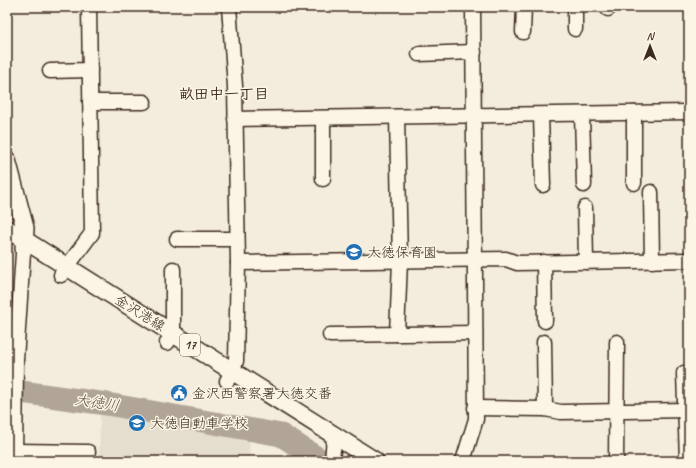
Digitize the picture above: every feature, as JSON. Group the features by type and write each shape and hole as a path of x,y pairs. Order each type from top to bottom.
{"main road":[{"path":"7,160 25,228 24,246"},
{"name":"金沢港線","path":"7,229 24,246 230,377 332,451 355,461"},
{"name":"金沢港線","path":"7,241 24,246"},
{"name":"金沢港線","path":"332,451 375,461"}],"street":[{"path":"64,271 92,233 88,7"},
{"path":"229,7 235,119 238,239 236,361 230,377"},
{"path":"463,461 476,419 474,260 474,7"},
{"path":"523,32 524,7"},
{"path":"575,7 575,29"},
{"path":"419,54 474,52"},
{"path":"50,71 90,70"},
{"path":"90,102 144,102"},
{"path":"235,119 689,112"},
{"path":"634,113 634,183"},
{"path":"582,114 584,185"},
{"path":"541,115 543,185"},
{"path":"397,117 400,261 397,334"},
{"path":"323,118 323,179"},
{"path":"651,192 652,261"},
{"path":"585,208 586,262"},
{"path":"177,239 238,239"},
{"path":"24,246 16,358 15,456 88,452"},
{"path":"238,263 506,259 517,263 689,260"},
{"path":"544,262 545,321"},
{"path":"170,339 173,269"},
{"path":"330,335 475,333"},
{"path":"544,342 545,409"},
{"path":"616,461 617,342"},
{"path":"684,373 688,410 687,459"},
{"path":"475,408 545,409 561,412 688,410"}],"shaded area":[{"name":"大徳自動車学校","path":"100,410 250,436 249,461 99,461"}],"waterway":[{"name":"大徳川","path":"7,390 107,404 281,435 322,461"}],"place":[{"name":"大徳保育園","path":"354,252"},
{"name":"金沢西警察署大徳交番","path":"179,393"},
{"name":"大徳自動車学校","path":"137,423"}],"district":[{"name":"畝田中一丁目","path":"224,94"}]}
